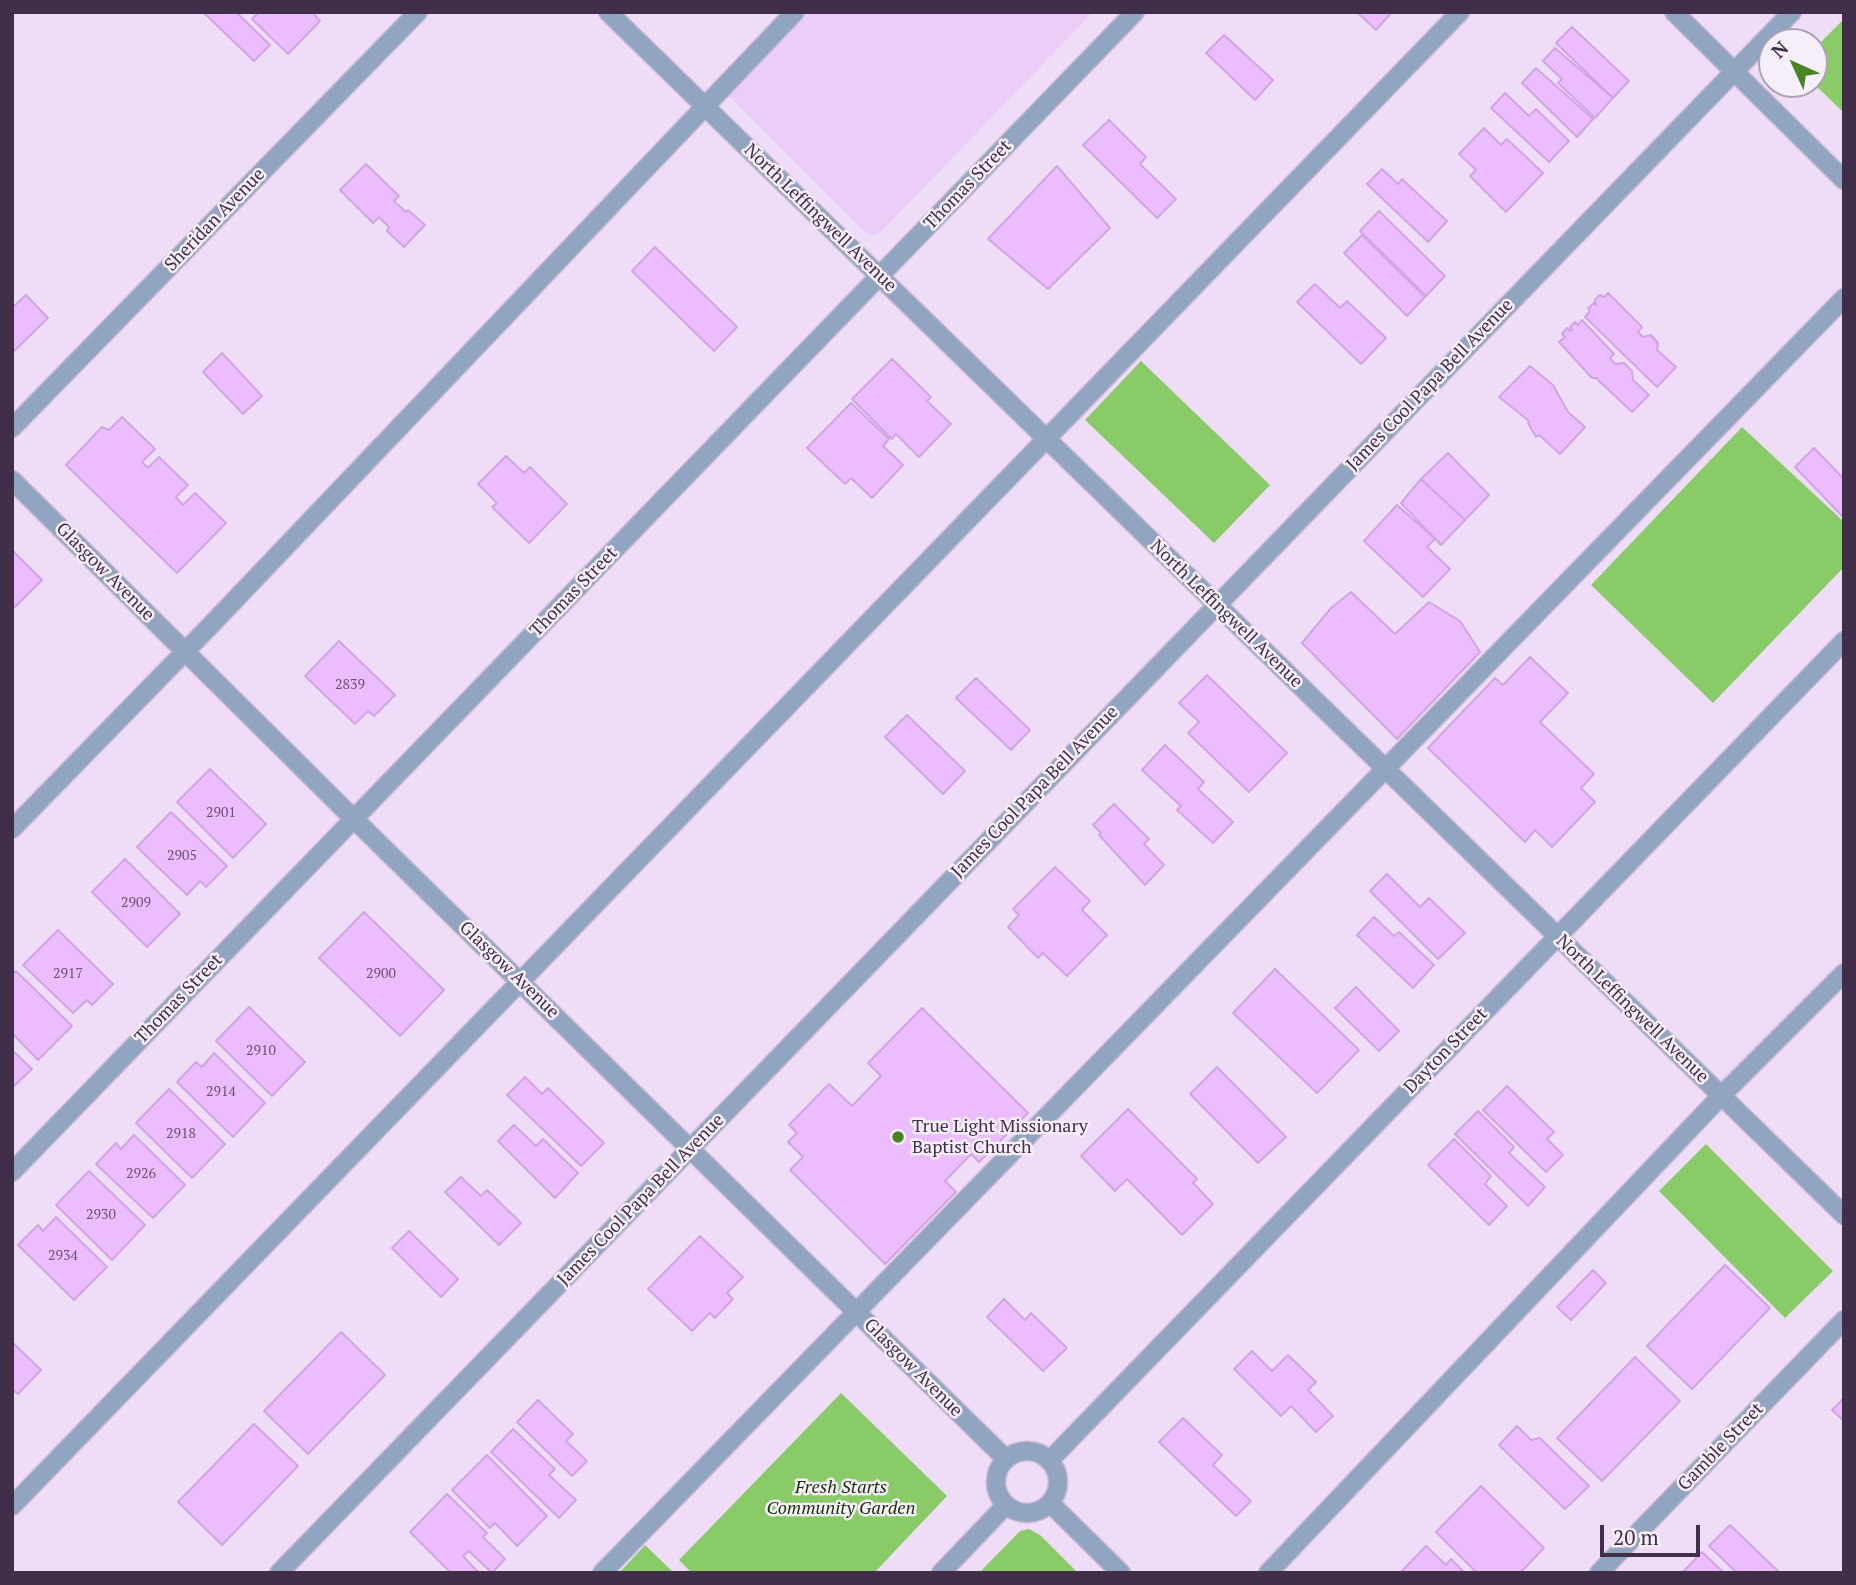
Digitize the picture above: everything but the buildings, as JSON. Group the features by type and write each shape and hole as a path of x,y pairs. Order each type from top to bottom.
{"street":[{"name":"Sheridan Avenue","path":"12,428 418,12"},
{"name":"North Leffingwell Avenue","path":"608,12 1844,1215"},
{"path":"12,829 185,652 795,12"},
{"name":"Thomas Street","path":"12,1172 1135,12"},
{"path":"12,1506 1460,12"},
{"path":"1674,12 1844,180"},
{"name":"James Cool Papa Bell Avenue","path":"279,1573 1792,12"},
{"path":"602,1573 1844,298"},
{"name":"Glasgow Avenue","path":"12,480 1006,1459"},
{"name":"Dayton Street","path":"1049,1461 1844,641"},
{"path":"1268,1573 1721,1096 1844,973"},
{"name":"Gamble Street","path":"1599,1573 1844,1320"},
{"path":"1023,1451 1033,1452 1049,1461 1055,1469 1058,1486 1050,1503 1034,1513 1014,1511 1006,1506 996,1488 996,1477 999,1467 1006,1459 1023,1451"},
{"path":"1050,1503 1121,1573"},
{"path":"941,1573 1006,1506"}],"shaded area":[{"path":"781,12 1093,12 882,231 874,236 865,232 715,82"}],"green space":[{"path":"1844,19 1844,113 1828,98 1828,35"},
{"path":"1141,361 1270,485 1214,543 1085,420"},
{"path":"1742,427 1844,522 1844,567 1713,703 1591,585"},
{"path":"1706,1144 1833,1271 1785,1318 1659,1191"},
{"name":"Fresh Starts Community Garden","path":"841,1393 947,1496 874,1573 692,1573 679,1560"},
{"path":"1029,1529 1040,1535 1078,1573 979,1573 1020,1531"},
{"path":"645,1545 674,1573 619,1573"}],"place":[{"name":"True Light Missionary Baptist Church","path":"898,1137"}]}
